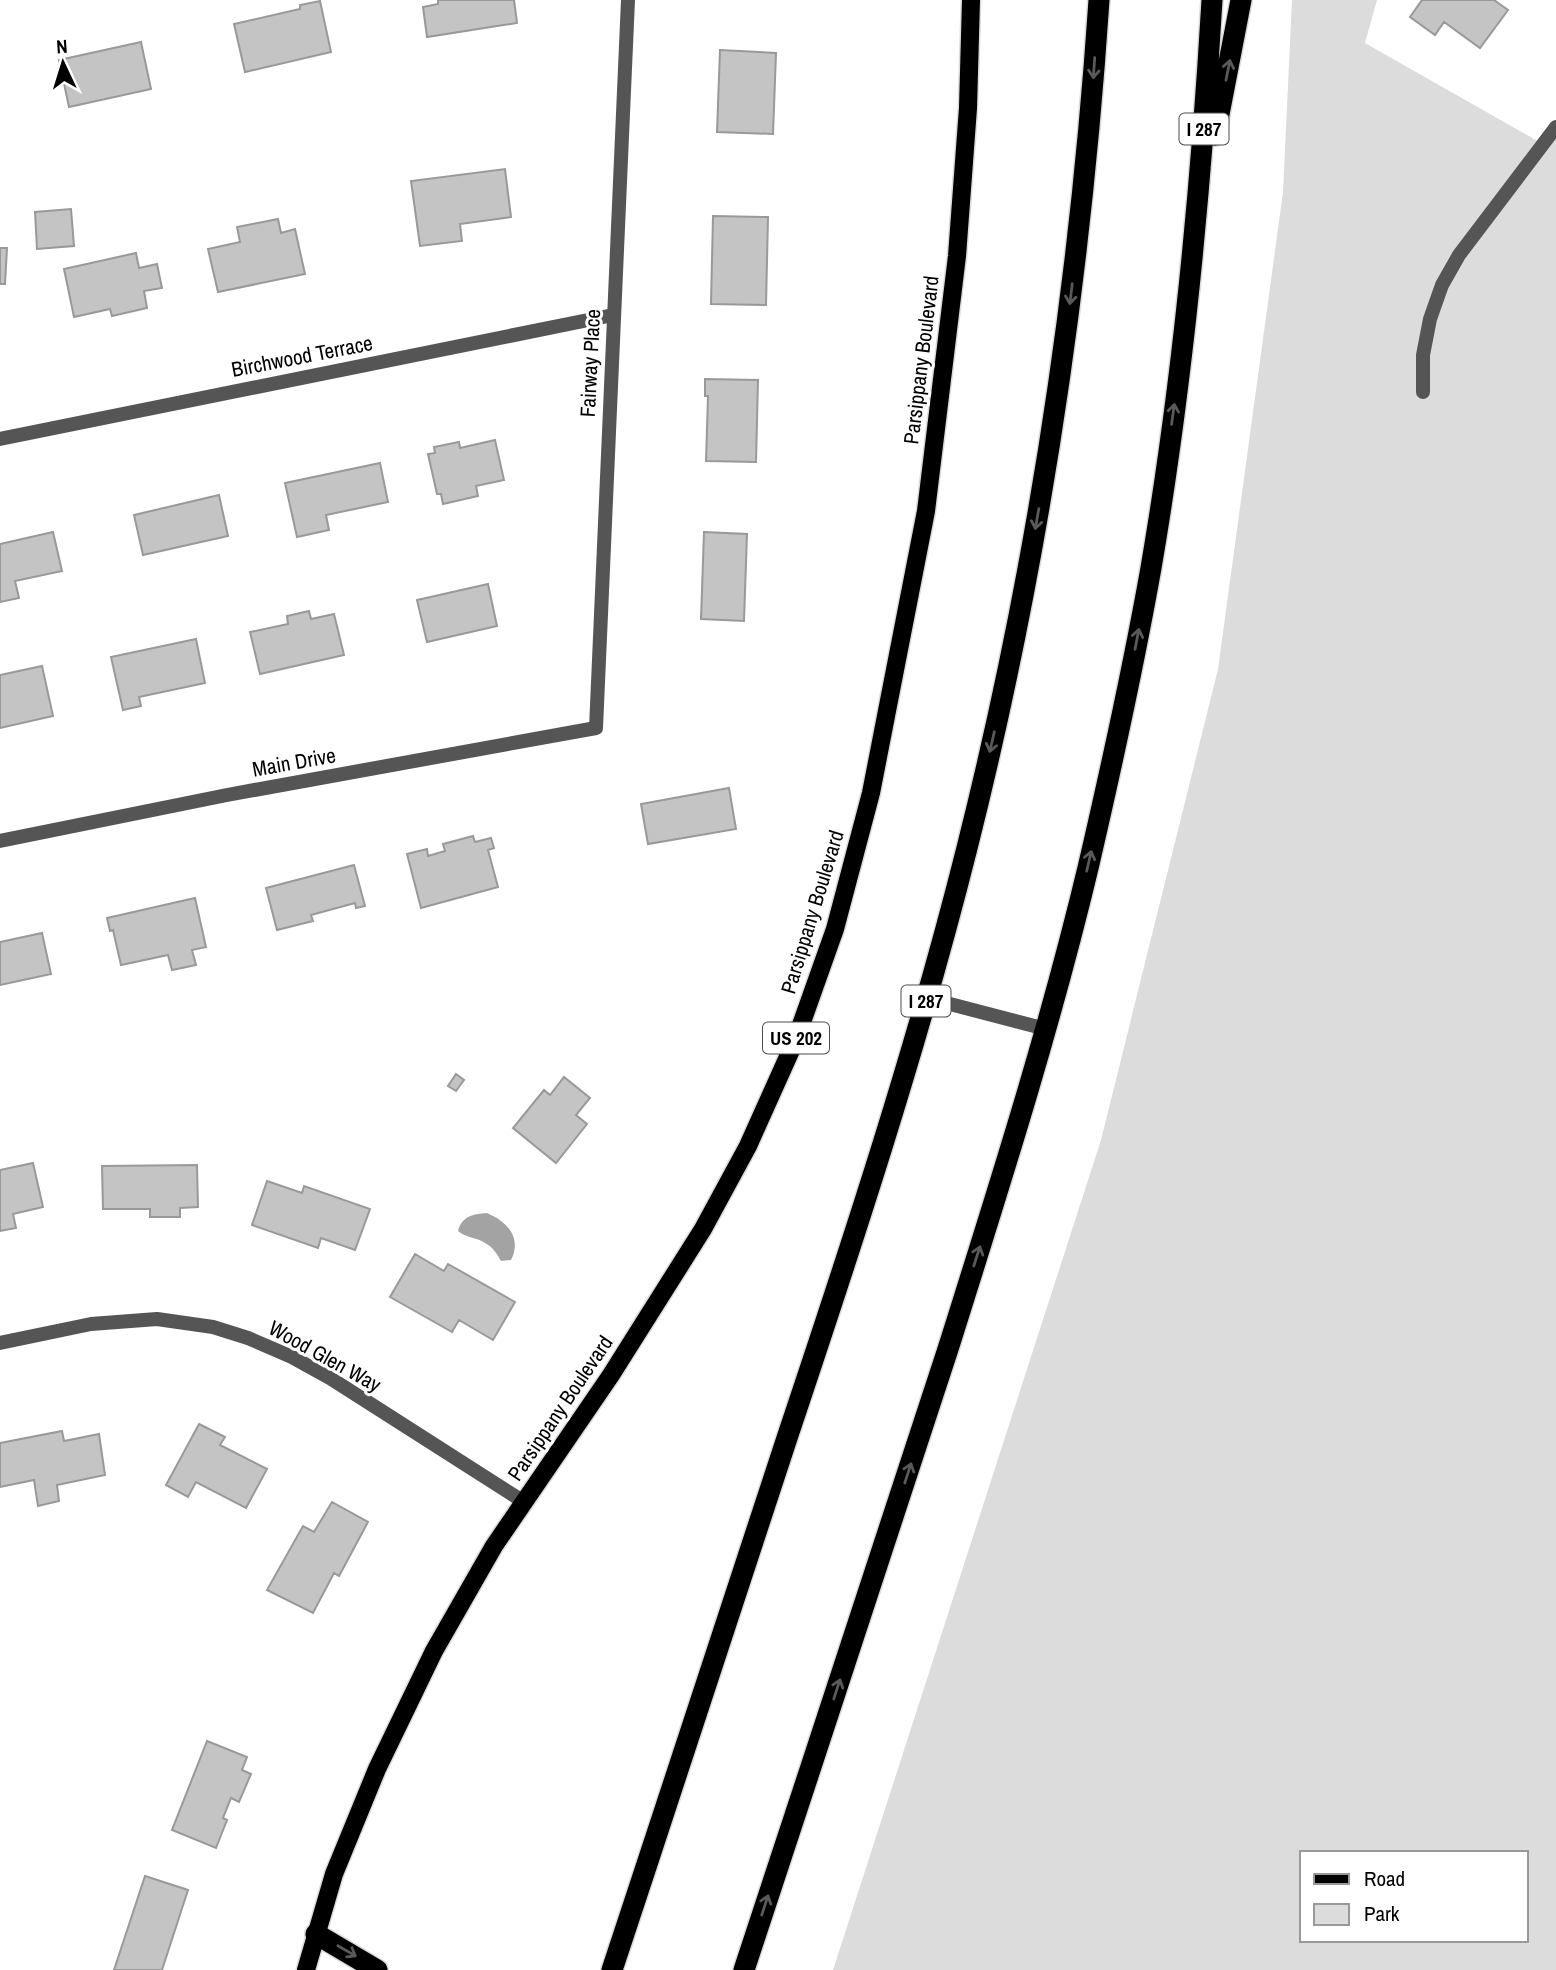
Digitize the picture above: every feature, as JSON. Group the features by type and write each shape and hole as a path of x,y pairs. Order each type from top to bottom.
{"highway":[{"name":"I 287","path":"612,1970 885,1140 927,999 967,846 997,721 1034,538 1058,395 1093,96 1099,0"},
{"name":"I 287","path":"744,1970 995,1200 1046,1029 1093,846 1151,568 1174,413 1192,257 1212,0"},
{"path":"1192,257 1241,0"},
{"path":"316,1934 377,1970"}],"main road":[{"name":"Parsippany Boulevard","path":"306,1970 334,1874 383,1757 434,1651 494,1546 611,1375 703,1229 748,1146 796,1039 835,929 871,793 926,512 957,256 968,108 971,0"}],"street":[{"name":"Fairway Place","path":"596,728 628,0"},
{"path":"1423,392 1425,343 1442,285 1459,255 1556,127"},
{"name":"Birchwood Terrace","path":"0,439 614,315"},
{"name":"Main Drive","path":"0,841 241,793 596,728"},
{"path":"927,999 1046,1029"},
{"name":"Wood Glen Way","path":"0,1343 91,1324 157,1319 212,1327 248,1338 292,1357 330,1378 524,1502"}],"green space":[{"path":"1292,0 1377,0 1365,43 1541,143 1556,126 1556,1970 833,1970 1101,1140 1218,669 1283,192"}],"shaded area":[{"path":"487,1213 501,1221 511,1232 515,1245 511,1260 501,1261 488,1245 458,1231 462,1222 469,1217"}],"building":[{"path":"438,0 514,0 517,23 427,37 423,7 438,4"},
{"path":"1422,0 1494,0 1508,10 1480,48 1444,22 1435,35 1410,17"},
{"path":"320,1 331,52 245,72 234,24 300,9 300,5"},
{"path":"141,42 151,89 69,107 59,60"},
{"path":"720,50 776,53 773,134 717,132"},
{"path":"505,169 511,217 460,224 462,241 420,246 411,181"},
{"path":"71,209 74,246 37,249 35,212"},
{"path":"713,216 768,217 766,305 711,304"},
{"path":"278,219 281,233 295,229 305,274 218,292 208,249 240,242 237,227"},
{"path":"0,248 7,248 5,284 0,284"},
{"path":"136,253 139,268 157,264 162,288 144,291 147,308 112,316 110,309 74,317 64,269"},
{"path":"705,379 758,380 756,462 706,461 708,396 705,396"},
{"path":"495,440 504,480 476,486 478,496 443,504 441,494 437,494 428,454 435,453 434,447 459,442 460,448"},
{"path":"380,463 388,502 326,515 329,530 297,537 285,483"},
{"path":"219,495 228,536 143,555 134,515"},
{"path":"53,532 62,571 15,581 19,598 0,602 0,544"},
{"path":"704,532 747,534 744,621 701,619"},
{"path":"488,584 497,626 427,642 417,600"},
{"path":"309,611 311,619 334,614 344,655 260,674 250,632 288,624 287,616"},
{"path":"196,639 205,683 139,697 141,706 123,710 111,657"},
{"path":"42,666 53,716 0,728 0,675"},
{"path":"729,788 736,829 648,844 641,804"},
{"path":"473,836 475,842 491,838 494,848 488,850 498,887 421,908 407,854 427,849 428,856 445,851 443,844"},
{"path":"354,865 365,906 356,908 355,903 311,915 313,921 277,930 266,888"},
{"path":"195,898 206,947 192,950 196,965 172,970 168,955 121,965 113,930 110,931 107,918"},
{"path":"42,933 51,974 0,985 0,942"},
{"path":"456,1074 464,1080 456,1091 448,1086"},
{"path":"564,1077 590,1098 576,1115 587,1124 556,1163 513,1128 544,1090 550,1095"},
{"path":"33,1163 43,1207 13,1214 16,1228 0,1231 0,1170"},
{"path":"197,1165 198,1207 180,1208 180,1217 150,1217 150,1209 103,1209 102,1166"},
{"path":"267,1181 302,1193 304,1186 370,1209 355,1250 321,1238 318,1248 252,1225"},
{"path":"415,1254 444,1271 448,1264 515,1302 493,1340 459,1320 452,1332 390,1297"},
{"path":"199,1424 225,1437 220,1445 267,1469 246,1508 196,1482 188,1497 166,1485"},
{"path":"62,1431 64,1441 99,1434 105,1475 57,1485 59,1501 38,1506 34,1480 0,1487 0,1443"},
{"path":"332,1502 368,1522 339,1576 334,1573 313,1613 267,1590 303,1526 314,1532"},
{"path":"207,1741 247,1757 242,1770 251,1774 239,1802 231,1798 223,1818 227,1820 216,1848 172,1830"},
{"path":"145,1876 188,1890 162,1970 114,1970"}]}
